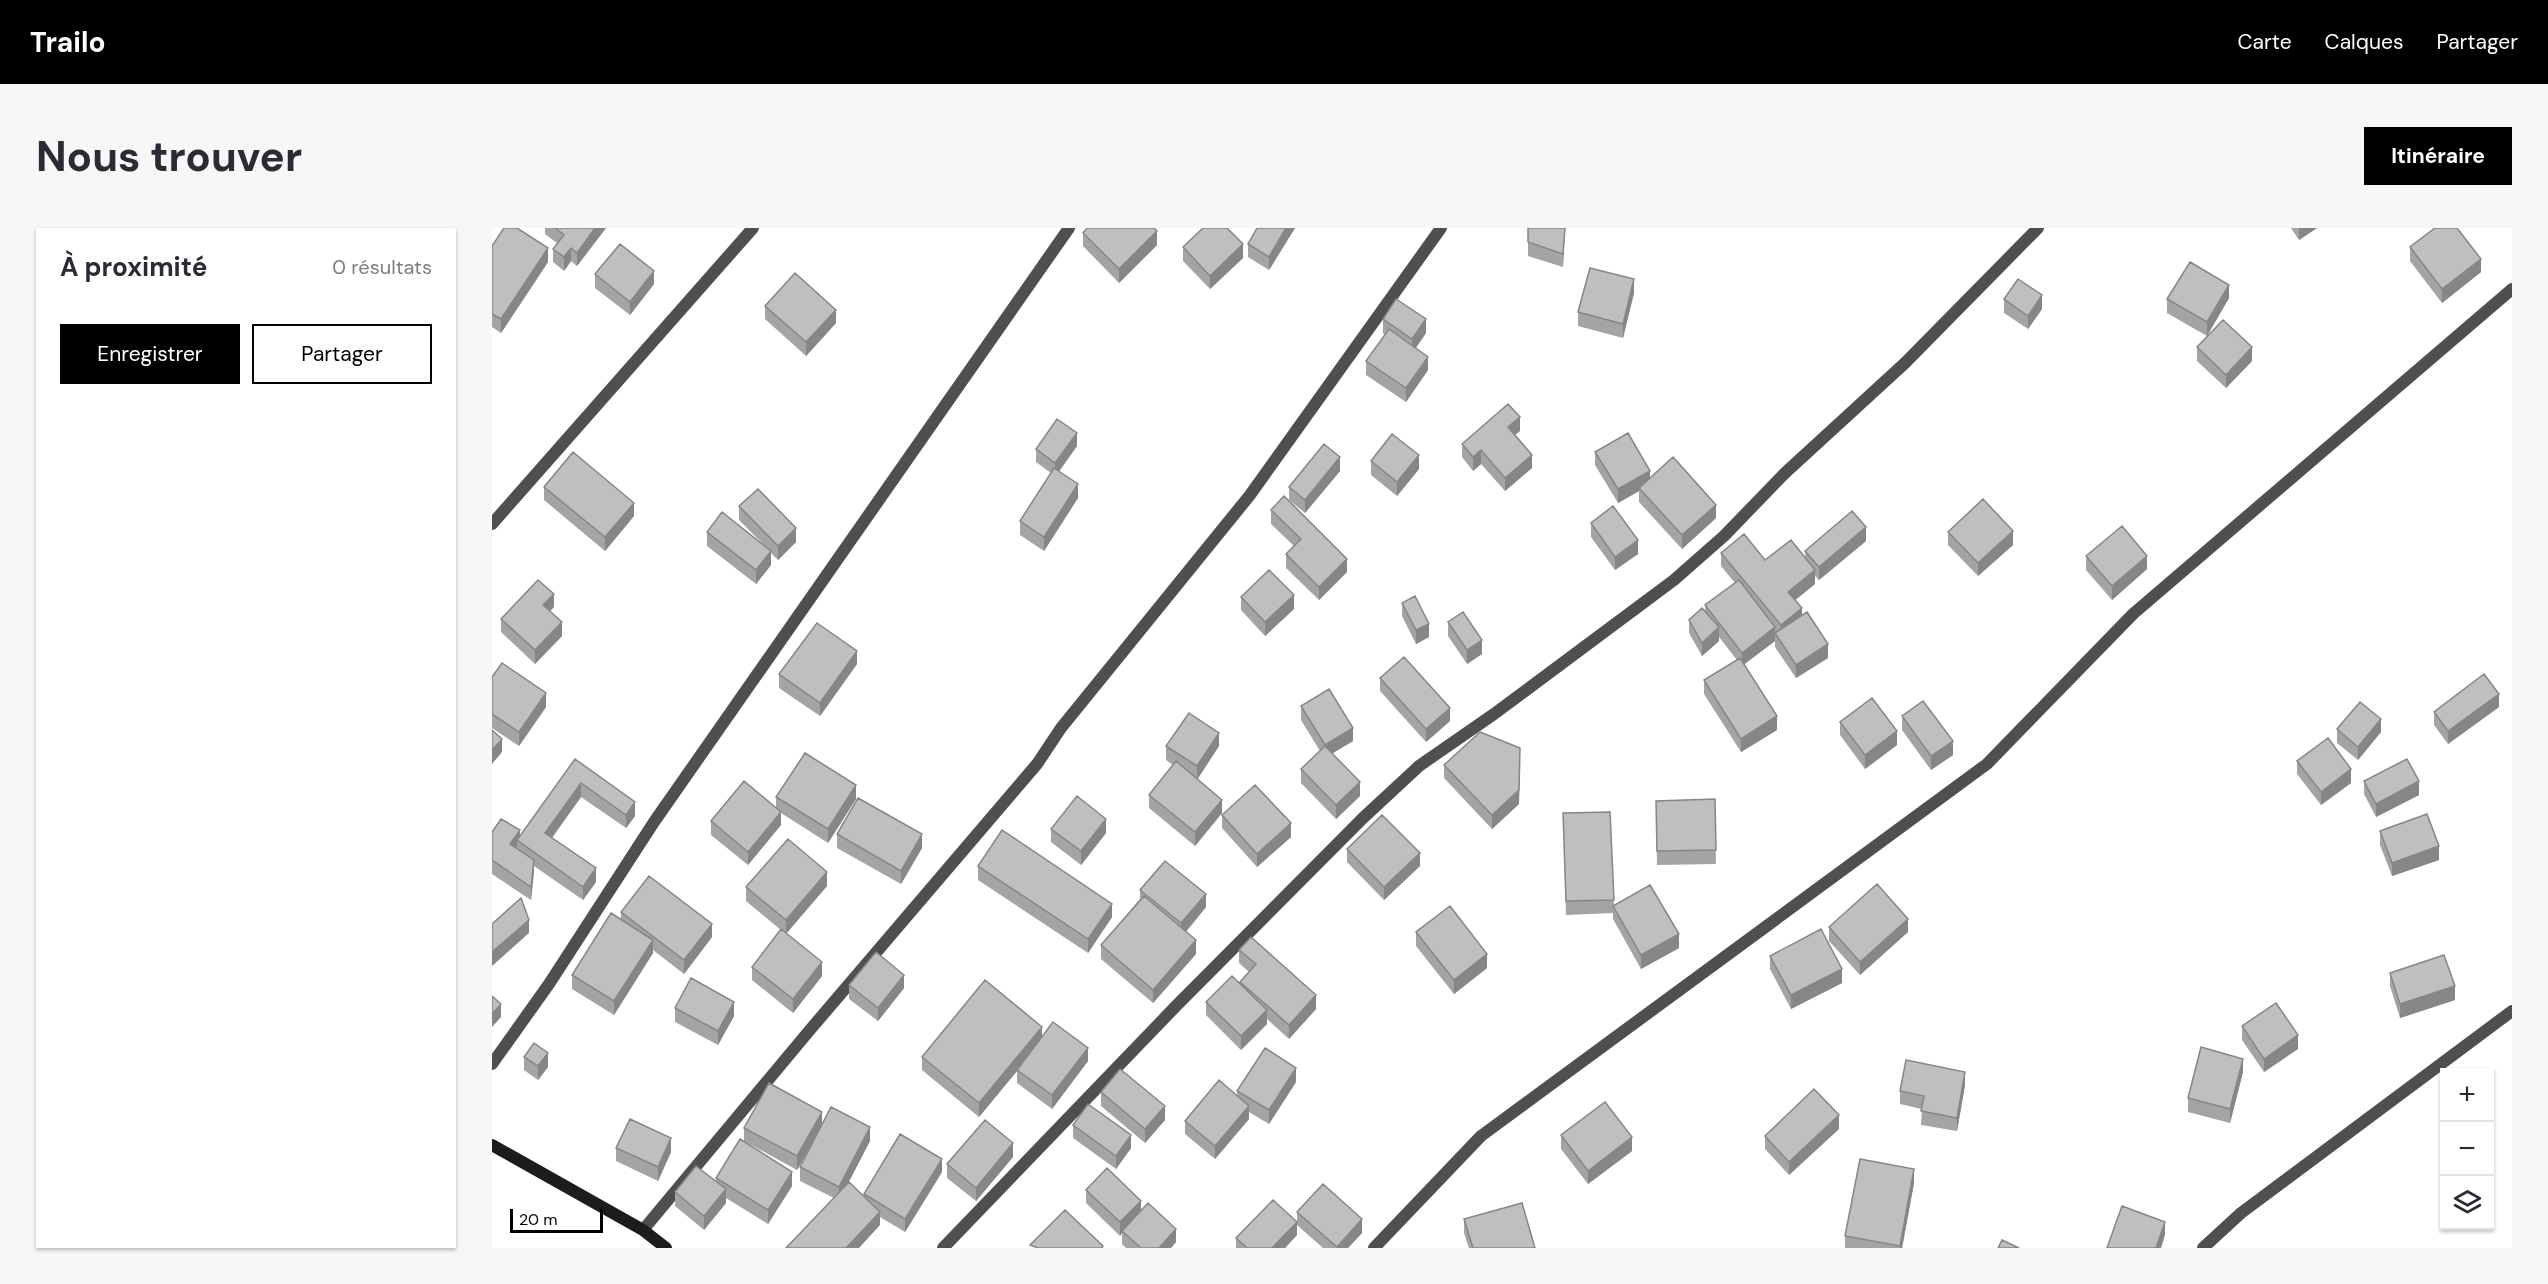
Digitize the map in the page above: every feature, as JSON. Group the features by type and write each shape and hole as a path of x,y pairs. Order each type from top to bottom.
{"main road":[{"path":"492,1145 643,1230 666,1248"}],"street":[{"path":"492,524 753,228"},
{"path":"492,1064 549,984 654,822 1069,228"},
{"path":"643,1230 1037,764 1061,728 1250,495 1441,228"},
{"path":"943,1248 1177,1005 1379,803 1419,766 1494,714 1674,580 1724,536 1785,473 1905,363 2038,228"},
{"path":"1374,1248 1481,1136 1987,764 2133,614 2512,289"},
{"path":"2203,1248 2241,1213 2512,1011"}],"building":[{"path":"504,228 517,228 548,248 501,319 492,314 492,246"},
{"path":"555,228 595,228 577,253 571,248 564,257 553,249 564,235"},
{"path":"1087,228 1154,228 1157,231 1119,269 1083,233"},
{"path":"1203,228 1227,228 1243,244 1210,276 1183,247"},
{"path":"1257,228 1286,228 1269,257 1248,244"},
{"path":"1528,228 1565,228 1563,254 1528,242"},
{"path":"2435,228 2457,228 2481,259 2442,289 2410,247"},
{"path":"620,244 654,271 630,302 595,274"},
{"path":"2190,262 2229,285 2207,322 2167,299"},
{"path":"1590,268 1634,279 1623,324 1578,312"},
{"path":"795,273 836,310 806,342 765,306"},
{"path":"2018,279 2042,295 2028,316 2004,299"},
{"path":"1396,299 1426,319 1412,339 1383,319"},
{"path":"2223,320 2252,347 2226,375 2197,347"},
{"path":"1389,329 1428,357 1406,388 1366,361"},
{"path":"1508,404 1520,417 1508,427 1532,455 1505,478 1481,450 1473,457 1462,444"},
{"path":"1057,419 1077,433 1055,463 1036,449"},
{"path":"1628,433 1650,471 1618,489 1595,452"},
{"path":"1392,434 1419,455 1397,482 1371,461"},
{"path":"1324,444 1340,457 1305,500 1289,487"},
{"path":"573,452 634,503 605,537 544,487"},
{"path":"1673,457 1716,505 1682,535 1639,488"},
{"path":"1054,468 1078,484 1044,537 1020,521"},
{"path":"758,489 796,528 778,546 739,506"},
{"path":"1284,496 1347,559 1319,587 1286,554 1301,539 1271,510"},
{"path":"1983,499 2013,531 1978,563 1948,532"},
{"path":"1613,506 1638,540 1615,557 1591,523"},
{"path":"1852,511 1866,527 1819,567 1805,551"},
{"path":"722,512 771,551 756,570 707,532"},
{"path":"2122,526 2147,556 2112,586 2086,556"},
{"path":"1744,534 1765,560 1791,540 1815,570 1788,592 1802,608 1781,625 1721,553"},
{"path":"1269,570 1294,595 1265,622 1241,597"},
{"path":"538,580 554,594 543,605 562,622 535,650 501,619"},
{"path":"1739,580 1775,627 1742,653 1705,605"},
{"path":"1415,596 1429,624 1416,630 1402,603"},
{"path":"1702,608 1719,627 1702,643 1689,620"},
{"path":"1463,612 1482,640 1467,650 1448,622"},
{"path":"1807,612 1828,644 1796,665 1775,633"},
{"path":"817,623 857,651 820,703 779,674"},
{"path":"1404,657 1450,708 1426,729 1380,678"},
{"path":"1740,658 1777,716 1741,739 1704,680"},
{"path":"502,663 546,693 519,732 492,714 492,677"},
{"path":"2484,674 2499,694 2448,731 2434,712"},
{"path":"1329,689 1353,728 1325,745 1301,706"},
{"path":"1872,698 1897,731 1865,755 1840,722"},
{"path":"1923,701 1953,741 1931,756 1902,716"},
{"path":"2360,702 2381,719 2358,747 2337,729"},
{"path":"1189,713 1219,733 1197,766 1166,746"},
{"path":"492,730 502,739 492,750"},
{"path":"1480,732 1520,748 1519,790 1492,815 1444,765"},
{"path":"2328,738 2351,769 2321,792 2297,761"},
{"path":"1325,746 1360,782 1336,805 1301,769"},
{"path":"805,753 856,785 828,829 776,797"},
{"path":"575,759 635,802 626,815 581,783 545,833 596,868 583,887 517,840"},
{"path":"2407,759 2419,781 2376,804 2364,781"},
{"path":"1176,761 1222,800 1195,832 1149,795"},
{"path":"744,781 781,812 748,852 711,821"},
{"path":"1255,785 1291,823 1257,854 1222,815"},
{"path":"1077,796 1106,819 1081,851 1051,829"},
{"path":"858,798 922,834 901,871 837,834"},
{"path":"1715,799 1716,850 1657,851 1656,801"},
{"path":"1610,812 1614,900 1566,901 1563,813"},
{"path":"2427,814 2439,846 2392,863 2380,831"},
{"path":"1382,815 1420,853 1384,887 1347,849"},
{"path":"501,819 520,830 510,844 534,860 531,887 492,860 492,832"},
{"path":"1002,830 1112,904 1088,939 978,866"},
{"path":"788,839 827,872 786,920 746,887"},
{"path":"1165,861 1206,894 1181,923 1140,890"},
{"path":"649,876 712,924 684,960 621,912"},
{"path":"1877,884 1908,919 1860,962 1829,927"},
{"path":"1650,885 1679,934 1641,955 1613,906"},
{"path":"1144,896 1196,940 1153,990 1101,945"},
{"path":"521,898 529,920 492,952 492,924"},
{"path":"1450,906 1487,954 1454,980 1416,932"},
{"path":"611,913 653,940 614,1001 572,975"},
{"path":"781,929 822,962 793,999 752,967"},
{"path":"1821,929 1842,969 1791,995 1770,956"},
{"path":"1251,937 1316,995 1289,1025 1240,982 1256,964 1239,950"},
{"path":"876,952 904,975 878,1008 849,985"},
{"path":"2444,955 2455,986 2400,1004 2390,973"},
{"path":"1232,976 1267,1010 1241,1036 1206,1002"},
{"path":"691,978 734,1002 718,1031 675,1008"},
{"path":"985,980 1042,1027 979,1103 922,1057"},
{"path":"492,996 501,1004 492,1014"},
{"path":"2276,1003 2298,1035 2264,1059 2242,1026"},
{"path":"1053,1022 1088,1048 1052,1095 1017,1070"},
{"path":"534,1043 548,1053 538,1066 524,1057"},
{"path":"2201,1047 2243,1059 2230,1109 2188,1098"},
{"path":"1265,1048 1296,1068 1269,1110 1237,1091"},
{"path":"1906,1060 1965,1072 1957,1118 1921,1111 1924,1096 1900,1091"},
{"path":"1120,1069 1165,1106 1145,1129 1101,1092"},
{"path":"1219,1080 1249,1106 1215,1146 1185,1121"},
{"path":"769,1083 822,1112 797,1156 744,1128"},
{"path":"1814,1089 1839,1115 1789,1162 1765,1136"},
{"path":"1605,1102 1632,1137 1588,1171 1561,1135"},
{"path":"1088,1104 1131,1135 1116,1156 1073,1125"},
{"path":"831,1107 870,1127 839,1187 800,1167"},
{"path":"630,1119 671,1138 658,1167 616,1148"},
{"path":"985,1120 1013,1143 976,1188 947,1164"},
{"path":"900,1134 942,1159 905,1219 864,1194"},
{"path":"740,1139 792,1172 768,1210 716,1178"},
{"path":"1860,1159 1914,1169 1900,1246 1845,1236"},
{"path":"696,1166 726,1189 704,1216 675,1192"},
{"path":"1107,1168 1141,1201 1120,1222 1086,1190"},
{"path":"849,1182 880,1212 846,1248 786,1248"},
{"path":"1323,1184 1362,1219 1337,1247 1297,1212"},
{"path":"1273,1200 1297,1222 1272,1248 1247,1248 1236,1238"},
{"path":"1148,1203 1176,1229 1159,1248 1141,1248 1122,1231"},
{"path":"1522,1203 1535,1248 1473,1248 1464,1219"},
{"path":"2122,1206 2165,1222 2156,1248 2107,1248"},
{"path":"1065,1210 1103,1246 1102,1248 1038,1248 1030,1245"},
{"path":"2002,1240 2019,1248 1998,1248"}]}
